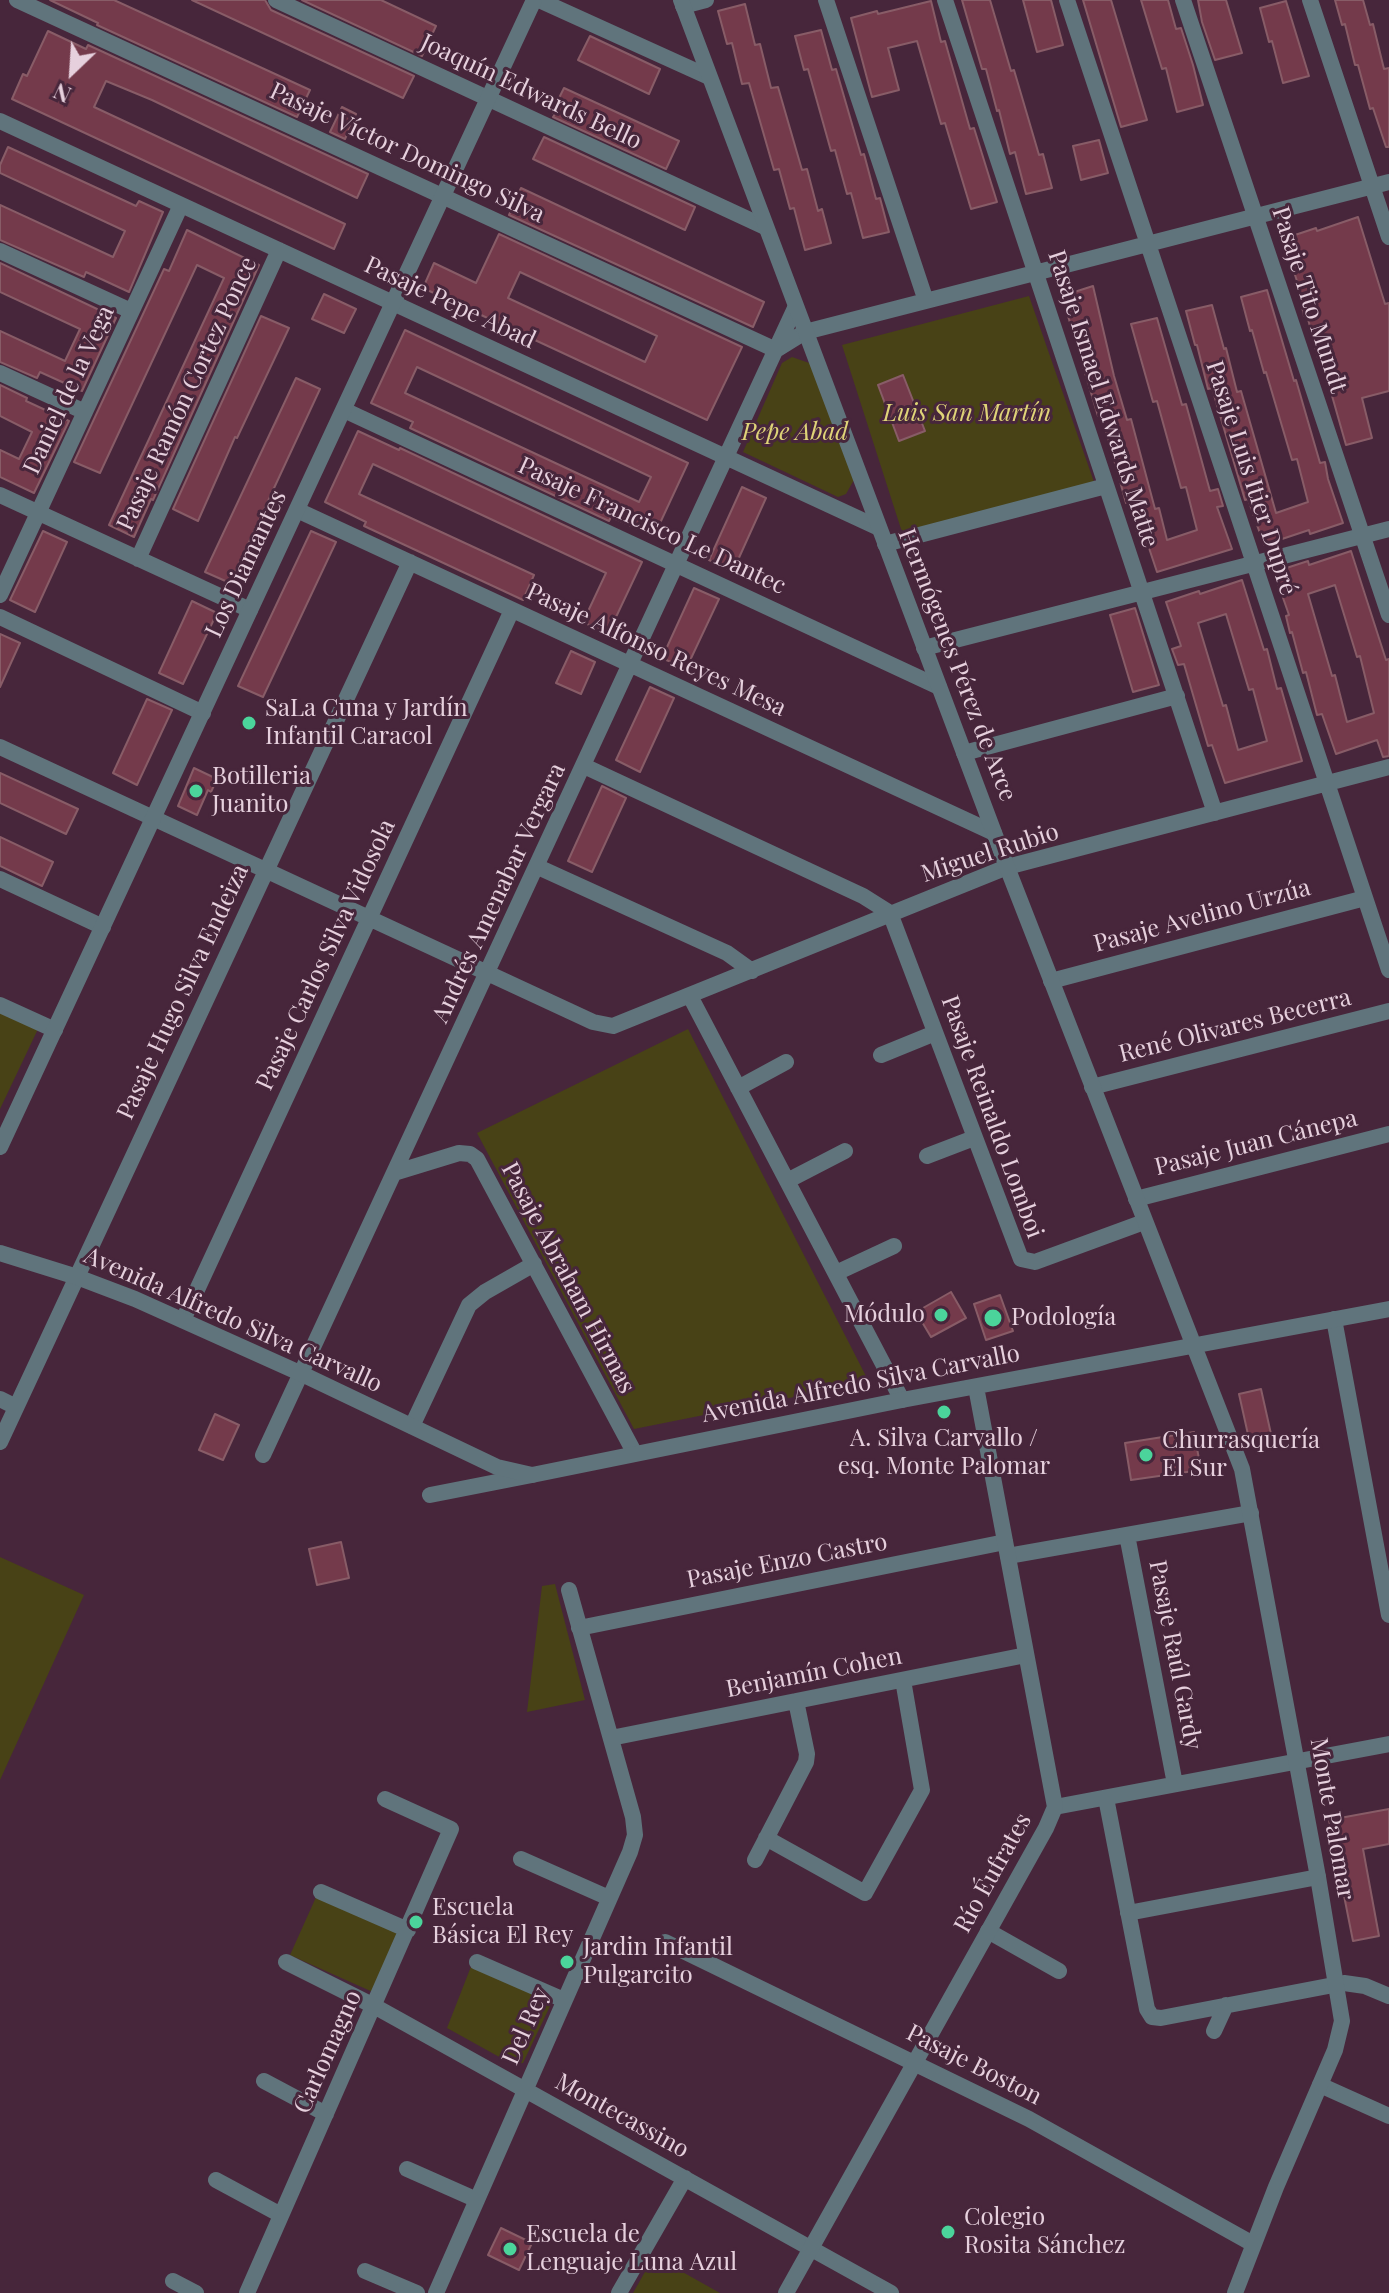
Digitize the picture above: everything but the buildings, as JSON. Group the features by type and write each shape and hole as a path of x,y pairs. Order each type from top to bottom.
{"street":[{"name":"Pasaje Víctor Domingo Silva","path":"17,0 776,350"},
{"name":"Joaquín Edwards Bello","path":"276,0 765,227"},
{"name":"Los Diamantes","path":"0,1147 536,0"},
{"path":"536,0 709,77"},
{"path":"682,3 706,0"},
{"path":"826,0 926,301"},
{"name":"Pasaje Ismael Edwards Matte","path":"945,0 1215,813"},
{"name":"Pasaje Luis Itier Dupré","path":"1067,0 1389,970"},
{"name":"Pasaje Tito Mundt","path":"1183,0 1389,615"},
{"path":"1310,0 1389,237"},
{"name":"Hermógenes Pérez de Arce","path":"682,3 994,833 1192,1346"},
{"name":"Pasaje Pepe Abad","path":"0,121 727,458 882,536"},
{"path":"776,350 805,332 1389,182"},
{"name":"Daniel de la Vega","path":"0,595 181,205"},
{"name":"Pasaje Ramón Cortez Ponce","path":"138,559 279,250"},
{"path":"0,251 131,311"},
{"name":"Andrés Amenabar Vergara","path":"263,1455 397,1172 795,308"},
{"path":"0,373 85,412"},
{"name":"Pasaje Francisco Le Dantec","path":"344,410 939,687"},
{"path":"882,536 1106,486"},
{"path":"0,495 250,610"},
{"name":"Pasaje Alfonso Reyes Mesa","path":"297,510 994,833"},
{"path":"924,648 1389,529"},
{"name":"Pasaje Hugo Silva Endeiza","path":"0,1442 410,562"},
{"name":"Pasaje Carlos Silva Vidosola","path":"183,1320 512,610"},
{"path":"0,617 203,713"},
{"path":"964,753 1177,696"},
{"path":"0,747 488,974"},
{"path":"584,766 863,896 890,913"},
{"name":"Miguel Rubio","path":"488,974 593,1022 604,1026 620,1025 1007,867 1389,767"},
{"path":"538,867 727,953 752,971"},
{"path":"0,879 103,927"},
{"name":"Pasaje Avelino Urzúa","path":"1051,981 1365,898"},
{"name":"Pasaje Reinaldo Lomboi","path":"890,913 1018,1256 1035,1262 1144,1222"},
{"path":"690,996 902,1400"},
{"path":"0,1005 55,1030"},
{"name":"René Olivares Becerra","path":"1092,1087 1389,1011"},
{"path":"881,1055 935,1033"},
{"path":"738,1088 786,1062"},
{"name":"Pasaje Juan Cánepa","path":"1136,1199 1389,1134"},
{"path":"927,1156 974,1138"},
{"path":"787,1181 845,1151"},
{"name":"Pasaje Abraham Hirmas","path":"397,1172 459,1153 474,1156 634,1452"},
{"path":"836,1273 894,1246"},
{"name":"Avenida Alfredo Silva Carvallo","path":"0,1253 77,1277 183,1320 497,1467 532,1475"},
{"path":"412,1426 469,1305 485,1292 534,1264"},
{"name":"Avenida Alfredo Silva Carvallo","path":"430,1495 902,1400 1389,1309"},
{"path":"1334,1319 1389,1615"},
{"name":"Monte Palomar","path":"1192,1346 1242,1469 1337,1983 1341,2030 1235,2293"},
{"name":"Río Éufrates","path":"786,2293 1055,1807 976,1387"},
{"path":"0,1399 16,1407"},
{"name":"Pasaje Enzo Castro","path":"579,1628 1006,1549 1127,1535 1251,1513"},
{"name":"Pasaje Raúl Gardy","path":"1127,1535 1175,1784"},
{"name":"Del Rey","path":"436,2293 635,1835 633,1817 569,1590"},
{"name":"Benjamín Cohen","path":"611,1738 1026,1655"},
{"path":"766,1838 865,1893 922,1790 903,1680"},
{"path":"755,1860 806,1762 796,1701"},
{"path":"1055,1807 1389,1744"},
{"path":"1106,1798 1147,2009 1152,2017 1161,2018 1337,1983 1358,1984 1389,1996"},
{"name":"Carlomagno","path":"247,2293 451,1829 385,1799"},
{"path":"521,1859 609,1898"},
{"path":"1128,1913 1318,1877"},
{"path":"321,1892 408,1930"},
{"path":"988,1931 1059,1971"},
{"name":"Pasaje Boston","path":"665,1942 1029,2119 1253,2244"},
{"name":"Montecassino","path":"286,1962 374,2006 891,2293"},
{"path":"477,1962 564,2000"},
{"path":"1214,2031 1226,2005"},
{"path":"264,2081 326,2114"},
{"path":"1320,2085 1389,2116"},
{"path":"407,2169 477,2200"},
{"path":"619,2293 685,2178"},
{"path":"216,2180 281,2215"},
{"path":"365,2271 417,2293"},
{"path":"173,2281 196,2293"}],"green space":[{"name":"Luis San Martín","path":"1029,296 1094,482 905,533 901,529 842,345"},
{"name":"Pepe Abad","path":"792,357 812,364 855,478 846,494 838,497 743,452 782,363"},
{"path":"0,1011 38,1029 0,1109"},
{"path":"688,1029 869,1382 634,1429 477,1133"},
{"path":"0,1557 84,1595 0,1780"},
{"path":"555,1584 585,1700 527,1712 542,1586"},
{"path":"317,1895 403,1931 375,1993 290,1955"},
{"path":"472,1964 552,2002 523,2063 512,2064 447,2028"},
{"path":"654,2256 720,2293 633,2293"}],"place":[{"name":"SaLa Cuna y Jardín Infantil Caracol","path":"249,723"},
{"name":"Botilleria Juanito","path":"196,791"},
{"name":"Módulo","path":"941,1315"},
{"name":"Podología","path":"993,1318"},
{"name":"A. Silva Carvallo / esq. Monte Palomar","path":"944,1412"},
{"name":"Churrasquería El Sur","path":"1146,1455"},
{"name":"Escuela Básica El Rey","path":"416,1922"},
{"name":"Jardin Infantil Pulgarcito","path":"567,1962"},
{"name":"Colegio Rosita Sánchez","path":"948,2232"},
{"name":"Escuela de Lenguaje Luna Azul","path":"510,2249"}]}
